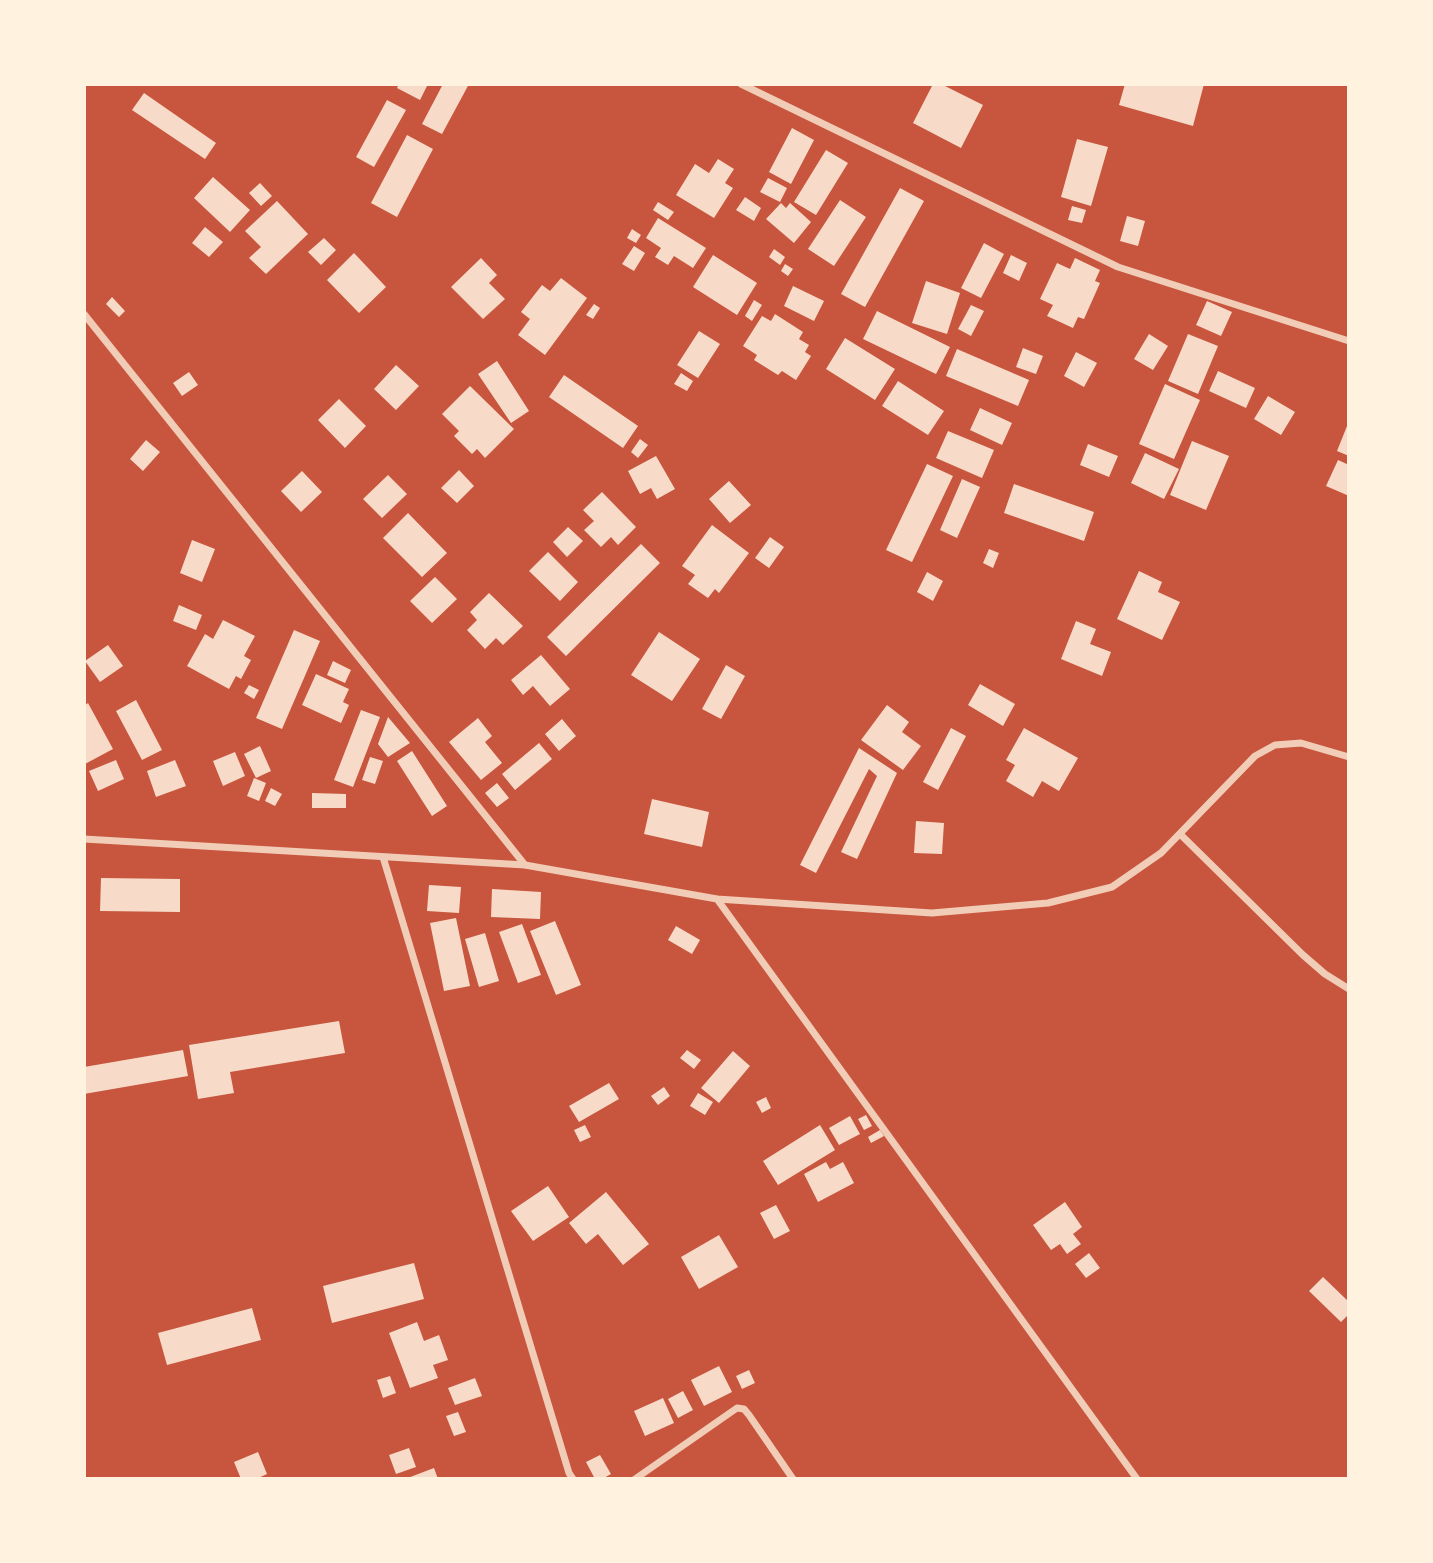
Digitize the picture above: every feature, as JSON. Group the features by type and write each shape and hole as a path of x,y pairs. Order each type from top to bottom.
{"street":[{"path":"741,84 1118,267 1349,341"},
{"path":"84,314 525,865"},
{"path":"84,839 525,865 717,899 932,913 1048,903 1112,887 1161,853 1255,756 1275,745 1301,743 1349,757"},
{"path":"1180,834 1303,955 1325,974 1349,989"},
{"path":"383,857 573,1479"},
{"path":"717,899 1137,1479"},
{"path":"635,1479 737,1408 744,1409 749,1415 793,1479"}],"building":[{"path":"399,84 428,84 420,100 397,88"},
{"path":"443,84 469,84 442,134 422,124"},
{"path":"933,84 941,84 983,105 961,148 913,123"},
{"path":"1125,84 1204,84 1193,126 1119,105"},
{"path":"144,93 216,143 205,159 132,110"},
{"path":"387,100 406,110 374,167 356,157"},
{"path":"792,128 814,140 791,184 769,172"},
{"path":"407,135 433,149 397,217 371,203"},
{"path":"1077,139 1108,147 1091,206 1061,197"},
{"path":"826,150 848,163 816,215 794,202"},
{"path":"718,159 734,169 725,183 733,188 714,218 676,195 695,164 709,173"},
{"path":"213,177 250,210 230,232 194,198"},
{"path":"768,178 787,188 780,202 760,192"},
{"path":"260,183 272,196 261,206 249,193"},
{"path":"900,188 924,201 865,307 841,294"},
{"path":"745,197 761,208 754,221 736,210"},
{"path":"840,200 866,217 834,266 808,249"},
{"path":"277,201 308,234 266,274 249,258 261,247 245,231"},
{"path":"658,202 674,212 668,220 653,210"},
{"path":"781,203 786,208 790,203 811,222 794,243 766,219"},
{"path":"1072,206 1086,210 1082,223 1068,220"},
{"path":"1127,216 1145,221 1138,246 1120,241"},
{"path":"658,218 706,248 693,268 674,256 668,265 655,257 661,248 646,238"},
{"path":"205,227 223,242 209,257 192,243"},
{"path":"632,229 641,235 636,243 627,238"},
{"path":"324,238 336,250 321,265 308,252"},
{"path":"984,243 1004,254 981,298 961,288"},
{"path":"634,246 645,253 634,271 622,264"},
{"path":"774,249 785,257 780,265 769,257"},
{"path":"354,253 386,287 359,313 327,280"},
{"path":"713,255 757,283 737,315 693,287"},
{"path":"1011,255 1027,263 1019,281 1003,273"},
{"path":"481,258 497,275 489,283 505,299 483,319 451,287"},
{"path":"1075,258 1100,270 1095,281 1100,283 1084,319 1078,317 1073,328 1047,316 1053,305 1040,299 1057,263 1070,269"},
{"path":"785,264 793,269 788,276 781,271"},
{"path":"561,278 587,298 545,355 518,335 530,319 521,312 542,285 550,291"},
{"path":"926,281 960,293 947,334 912,323"},
{"path":"793,286 824,301 814,321 784,306"},
{"path":"112,297 125,311 119,317 106,304"},
{"path":"754,300 762,305 752,321 745,316"},
{"path":"1207,301 1232,312 1221,336 1196,325"},
{"path":"594,304 600,308 593,319 586,315"},
{"path":"971,305 984,311 971,336 958,329"},
{"path":"877,311 950,347 936,374 863,339"},
{"path":"775,314 803,332 799,339 809,345 805,352 811,356 796,380 782,371 778,375 754,360 757,355 743,346 762,316 771,321"},
{"path":"699,331 720,344 698,378 677,365"},
{"path":"1149,334 1168,346 1153,370 1134,359"},
{"path":"1188,334 1218,346 1198,394 1168,381"},
{"path":"845,338 895,369 875,400 826,369"},
{"path":"1023,348 1043,356 1036,374 1016,367"},
{"path":"957,349 1029,380 1018,406 946,376"},
{"path":"1076,352 1097,363 1084,387 1064,376"},
{"path":"497,361 529,411 511,423 478,374"},
{"path":"396,365 419,386 396,410 374,389"},
{"path":"1218,371 1255,388 1246,408 1209,391"},
{"path":"189,372 198,385 182,396 173,383"},
{"path":"681,373 693,381 687,391 674,384"},
{"path":"564,375 638,426 623,448 549,397"},
{"path":"898,381 944,411 928,435 882,406"},
{"path":"1165,384 1200,400 1174,459 1139,444"},
{"path":"470,386 514,429 485,458 477,449 472,454 454,436 459,431 442,414"},
{"path":"1268,396 1295,412 1281,435 1254,419"},
{"path":"339,399 366,426 345,448 318,420"},
{"path":"980,408 1012,423 1002,445 970,430"},
{"path":"1349,421 1349,456 1337,451"},
{"path":"948,431 994,450 982,478 936,458"},
{"path":"640,439 648,445 638,458 631,452"},
{"path":"146,440 160,452 143,471 130,459"},
{"path":"1192,441 1229,456 1206,510 1170,495"},
{"path":"1088,444 1118,456 1109,477 1080,465"},
{"path":"1145,453 1179,469 1164,499 1131,483"},
{"path":"656,456 675,489 657,499 651,488 640,494 628,471"},
{"path":"1338,460 1349,465 1349,496 1326,486"},
{"path":"927,464 953,476 912,562 886,550"},
{"path":"459,470 474,486 457,503 441,488"},
{"path":"302,471 322,492 301,512 281,491"},
{"path":"388,475 407,494 382,518 363,499"},
{"path":"962,479 980,487 957,538 940,530"},
{"path":"729,481 751,505 730,523 709,499"},
{"path":"1014,484 1094,512 1084,541 1004,513"},
{"path":"602,492 636,527 618,545 611,537 601,547 584,530 594,521 583,510"},
{"path":"408,513 447,553 422,577 383,538"},
{"path":"712,525 749,553 719,593 715,589 708,598 688,584 695,575 682,566"},
{"path":"568,527 583,541 567,557 553,542"},
{"path":"770,537 784,547 769,568 755,558"},
{"path":"192,540 215,549 202,582 180,573"},
{"path":"641,544 660,563 566,656 547,637"},
{"path":"989,549 999,553 993,568 983,563"},
{"path":"548,552 578,582 560,601 529,571"},
{"path":"1139,571 1162,582 1158,592 1180,602 1162,640 1117,619"},
{"path":"927,572 943,581 933,601 917,592"},
{"path":"435,577 457,599 432,623 410,601"},
{"path":"489,593 523,626 503,645 496,638 485,649 467,630 477,620 470,612"},
{"path":"179,605 202,615 196,630 173,621"},
{"path":"223,620 255,636 244,656 251,660 241,679 236,676 229,689 187,666 205,634 213,639"},
{"path":"1076,621 1096,629 1090,644 1111,652 1102,676 1061,659"},
{"path":"294,630 320,641 282,729 256,718"},
{"path":"659,632 700,659 672,701 631,675"},
{"path":"108,645 123,666 100,682 85,661"},
{"path":"541,655 570,689 550,706 533,686 523,695 511,680"},
{"path":"333,661 351,670 345,683 327,675"},
{"path":"726,665 745,676 721,719 702,709"},
{"path":"316,674 349,689 343,702 349,705 341,723 302,705"},
{"path":"980,684 1015,704 1003,726 968,705"},
{"path":"249,685 259,690 254,699 244,693"},
{"path":"136,700 162,750 142,760 116,711"},
{"path":"88,703 113,749 85,764 84,706"},
{"path":"887,705 909,722 902,732 921,746 903,770 861,740"},
{"path":"361,710 380,717 353,787 334,780"},
{"path":"388,717 410,743 388,757 378,744"},
{"path":"478,718 492,736 485,742 502,763 481,780 449,742"},
{"path":"562,719 576,736 559,751 545,734"},
{"path":"951,728 966,736 938,790 923,782"},
{"path":"1024,728 1078,758 1059,791 1042,781 1033,797 1006,781 1015,765 1006,760"},
{"path":"539,743 552,759 515,790 502,774"},
{"path":"260,746 271,771 256,778 244,754"},
{"path":"859,748 897,773 857,859 841,852 877,776 869,769 816,873 800,865"},
{"path":"412,751 447,806 432,816 397,761"},
{"path":"235,752 245,776 223,786 213,761"},
{"path":"370,757 383,761 375,784 362,780"},
{"path":"116,760 124,779 98,791 89,771"},
{"path":"175,760 186,786 156,797 147,771"},
{"path":"254,778 266,783 259,801 247,796"},
{"path":"497,783 509,798 497,807 485,793"},
{"path":"271,788 282,794 275,806 265,801"},
{"path":"312,793 346,794 346,808 312,808"},
{"path":"652,799 709,812 702,847 644,834"},
{"path":"916,821 944,823 942,854 914,853"},
{"path":"101,878 180,879 180,912 100,911"},
{"path":"429,885 461,887 459,913 427,911"},
{"path":"492,889 541,892 540,919 491,917"},
{"path":"456,918 470,986 444,991 430,923"},
{"path":"555,921 581,985 556,995 530,931"},
{"path":"522,924 541,975 518,983 499,932"},
{"path":"676,926 700,940 692,954 668,940"},
{"path":"485,933 499,981 479,987 465,939"},
{"path":"339,1021 345,1053 230,1072 234,1093 198,1099 189,1045"},
{"path":"183,1050 188,1076 84,1094 84,1067"},
{"path":"687,1050 701,1060 694,1069 680,1058"},
{"path":"733,1051 750,1066 719,1103 701,1088"},
{"path":"609,1083 619,1099 579,1122 569,1106"},
{"path":"664,1087 670,1096 658,1105 651,1096"},
{"path":"698,1093 713,1102 705,1115 690,1106"},
{"path":"766,1097 771,1108 762,1113 756,1102"},
{"path":"866,1115 872,1126 864,1130 858,1119"},
{"path":"850,1116 860,1134 839,1145 829,1128"},
{"path":"585,1125 591,1137 580,1142 574,1130"},
{"path":"820,1125 835,1150 778,1185 763,1161"},
{"path":"880,1130 884,1136 871,1143 868,1137"},
{"path":"826,1162 830,1169 843,1162 854,1183 818,1202 804,1174"},
{"path":"548,1186 569,1217 533,1241 511,1211"},
{"path":"606,1192 649,1244 623,1265 598,1234 586,1244 569,1223"},
{"path":"1065,1202 1082,1227 1073,1234 1081,1244 1067,1254 1060,1244 1051,1250 1033,1225"},
{"path":"776,1205 790,1231 774,1239 760,1213"},
{"path":"719,1235 738,1267 699,1289 681,1257"},
{"path":"1089,1253 1100,1268 1086,1278 1075,1264"},
{"path":"414,1263 424,1299 332,1323 323,1286"},
{"path":"1323,1277 1349,1302 1349,1314 1341,1322 1309,1291"},
{"path":"252,1308 261,1340 167,1365 158,1333"},
{"path":"417,1322 424,1341 439,1335 448,1360 433,1365 438,1378 410,1388 389,1333"},
{"path":"719,1366 732,1392 704,1406 691,1380"},
{"path":"749,1370 755,1383 742,1389 736,1376"},
{"path":"390,1376 396,1393 383,1398 377,1380"},
{"path":"475,1378 482,1396 455,1405 448,1388"},
{"path":"683,1391 693,1410 678,1418 668,1399"},
{"path":"663,1398 674,1423 645,1436 634,1411"},
{"path":"458,1412 466,1432 454,1436 446,1416"},
{"path":"409,1448 416,1467 396,1474 389,1455"},
{"path":"258,1452 267,1474 256,1479 241,1479 234,1462"},
{"path":"600,1455 611,1474 595,1479 586,1462"},
{"path":"434,1468 438,1479 405,1479"}]}
